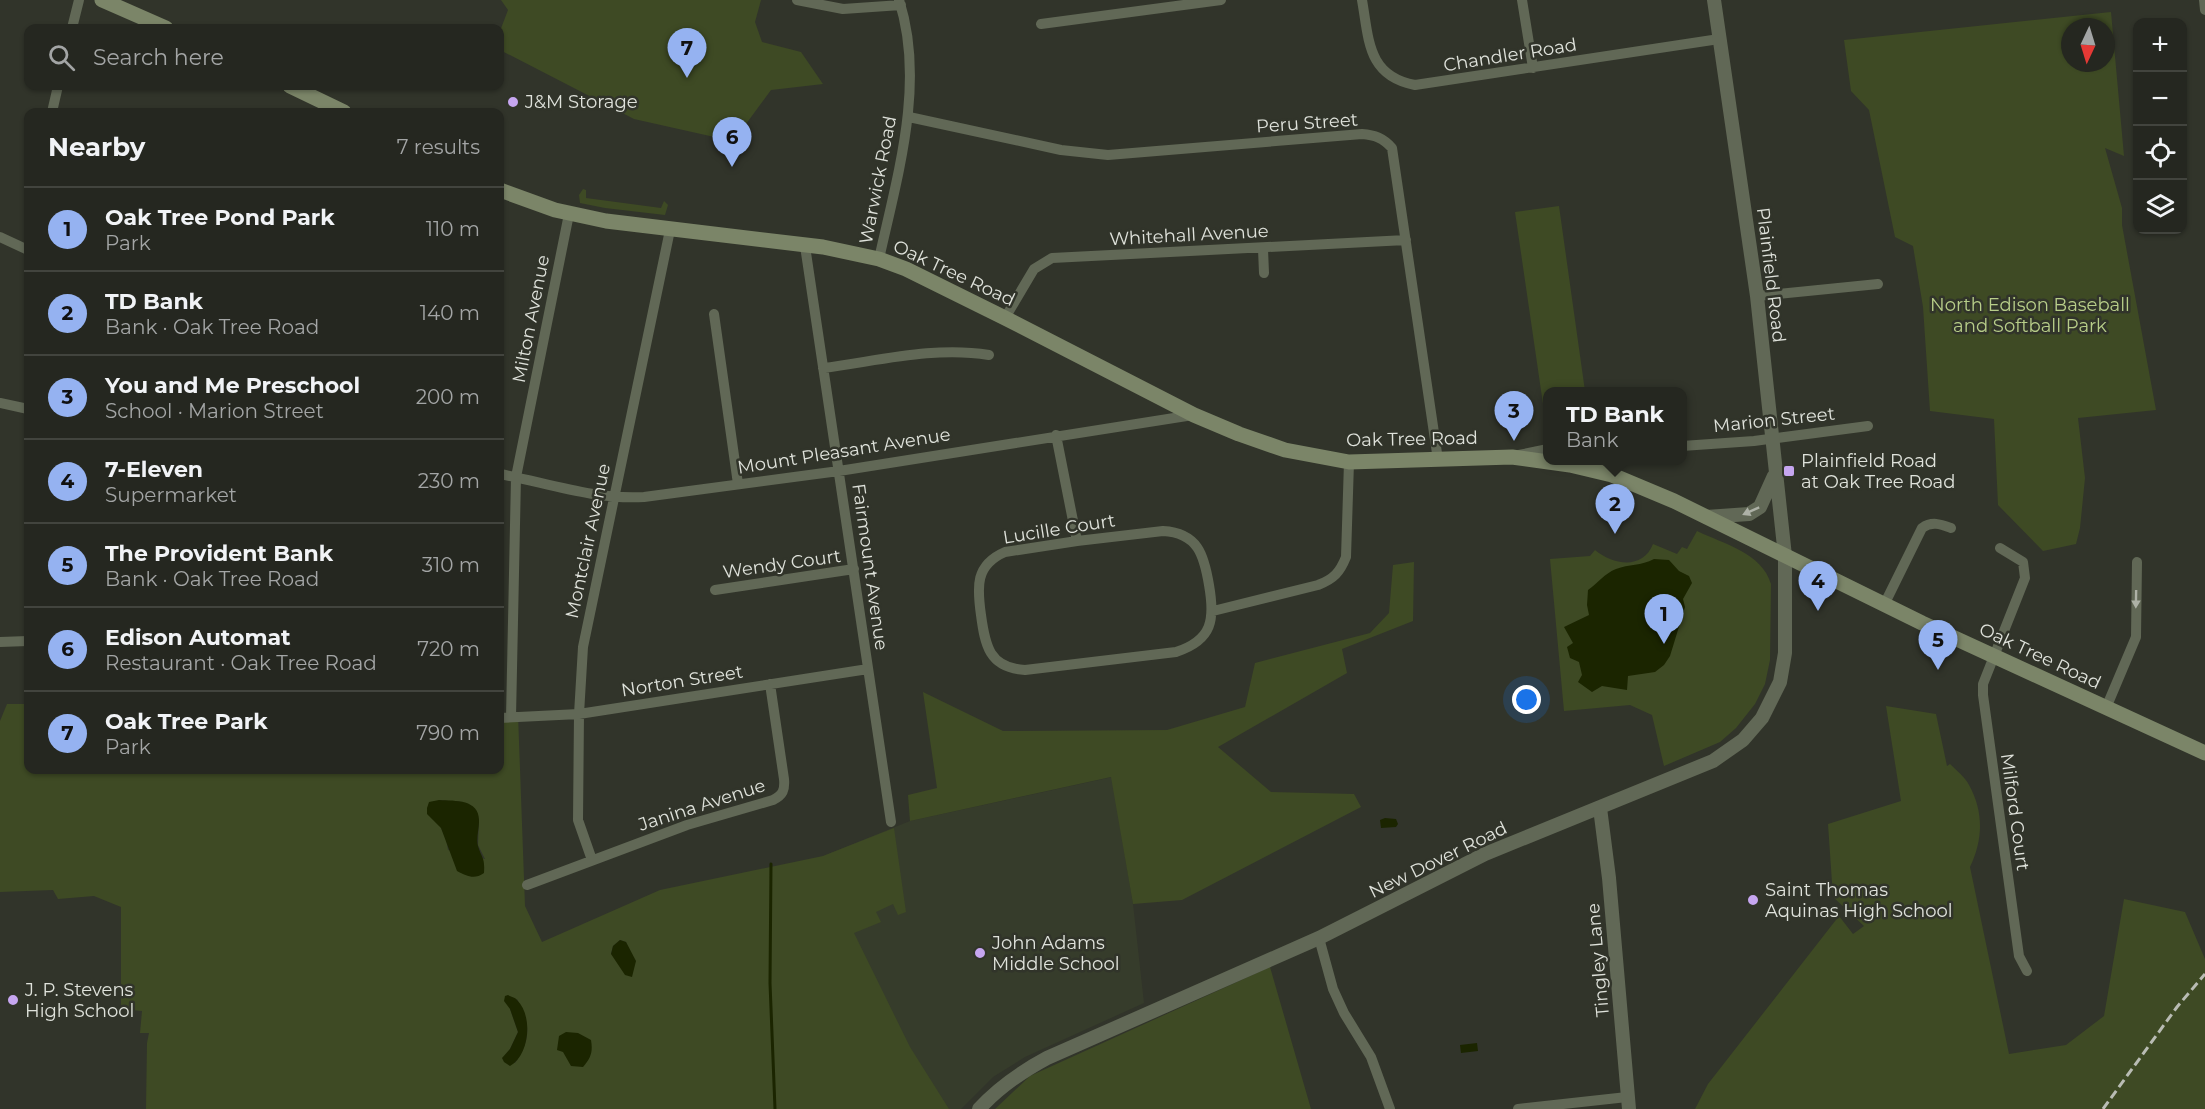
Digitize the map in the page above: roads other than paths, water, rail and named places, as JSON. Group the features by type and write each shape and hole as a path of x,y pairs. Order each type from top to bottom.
{"main road":[{"path":"102,0 157,24"},
{"path":"298,90 336,108"},
{"name":"Oak Tree Road","path":"504,192 569,214 606,221 850,252 879,259 906,269 1005,318 1194,415 1285,450 1349,462 1512,457 1543,461"},
{"name":"Oak Tree Road","path":"1570,465 1612,475 1643,488 1993,657 2205,753"}],"street":[{"path":"73,24 79,0"},
{"path":"797,0 843,9 900,3"},
{"path":"1041,24 1221,0"},
{"name":"Chandler Road","path":"1362,0 1371,53 1378,64 1401,83 1415,85 1719,39"},
{"path":"1522,0 1533,68"},
{"name":"Plainfield Road","path":"1714,0 1757,296 1785,556"},
{"path":"2204,0 2205,10"},
{"name":"Warwick Road","path":"879,259 909,117 908,43 900,3"},
{"path":"53,108 57,90"},
{"name":"Peru Street","path":"909,117 1061,150 1108,155 1362,134 1374,135 1385,140 1392,148 1438,460"},
{"name":"Milton Avenue","path":"505,717 516,477 569,214"},
{"name":"Montclair Avenue","path":"592,860 579,820 579,714 583,647 670,230"},
{"path":"0,237 24,248"},
{"name":"Whitehall Avenue","path":"1005,318 1035,269 1052,258 1406,240"},
{"name":"Fairmount Avenue","path":"805,246 891,822"},
{"path":"1263,249 1264,273"},
{"path":"1757,296 1878,284"},
{"path":"714,314 738,484"},
{"path":"823,368 943,352 989,355"},
{"path":"0,403 24,408"},
{"name":"Mount Pleasant Avenue","path":"504,475 614,498 666,494 839,471 1194,415"},
{"name":"Marion Street","path":"1687,446 1772,439 1868,426"},
{"path":"1056,435 1077,541"},
{"path":"1512,457 1543,450"},
{"path":"1213,610 1318,585 1334,578 1346,557 1349,462"},
{"path":"1706,517 1749,514 1760,507 1775,474"},
{"path":"1884,605 1922,528 1929,523 1951,528"},
{"name":"Lucille Court","path":"1163,531 1188,538 1204,558 1213,610 1210,625 1202,637 1185,649 1176,652 1016,670 1001,664 990,652 985,640 978,589 981,573 986,566 1005,552 1163,531"},
{"name":"Milford Court","path":"2000,548 2023,562 2025,578 1983,684 2019,956 2027,971"},
{"name":"New Dover Road","path":"979,1109 1005,1084 1047,1058 1318,939 1485,855 1713,761 1743,740 1762,718 1777,691 1784,662 1785,556"},
{"path":"2106,708 2136,637 2137,562"},
{"name":"Wendy Court","path":"715,590 854,569"},
{"path":"0,642 24,641"},
{"name":"Norton Street","path":"505,717 579,714 868,669"},
{"name":"Janina Avenue","path":"527,885 687,825 773,800 782,795 784,779 770,684"},
{"name":"Tingley Lane","path":"1600,808 1609,878 1628,1103"},
{"path":"1318,939 1333,989 1371,1057 1390,1109"},
{"path":"1518,1109 1628,1103"}],"waterway":[{"path":"771,864 770,983 775,1109"}],"railway":[{"path":"2103,1109 2177,1007 2205,974"}],"place":[{"name":"Oak Tree Park","path":"687,78"},
{"name":"J&M Storage","path":"513,102"},
{"name":"Edison Automat","path":"732,167"},
{"name":"You and Me Preschool","path":"1514,441"},
{"name":"Plainfield Road at Oak Tree Road","path":"1789,471"},
{"name":"TD Bank","path":"1615,534"},
{"name":"7-Eleven","path":"1818,611"},
{"name":"Oak Tree Pond Park","path":"1664,644"},
{"name":"The Provident Bank","path":"1938,670"},
{"name":"Saint Thomas Aquinas High School","path":"1753,900"},
{"name":"John Adams Middle School","path":"980,953"},
{"name":"J. P. Stevens High School","path":"13,1000"}],"park label":[{"name":"North Edison Baseball and Softball Park","path":"2030,315"}]}
